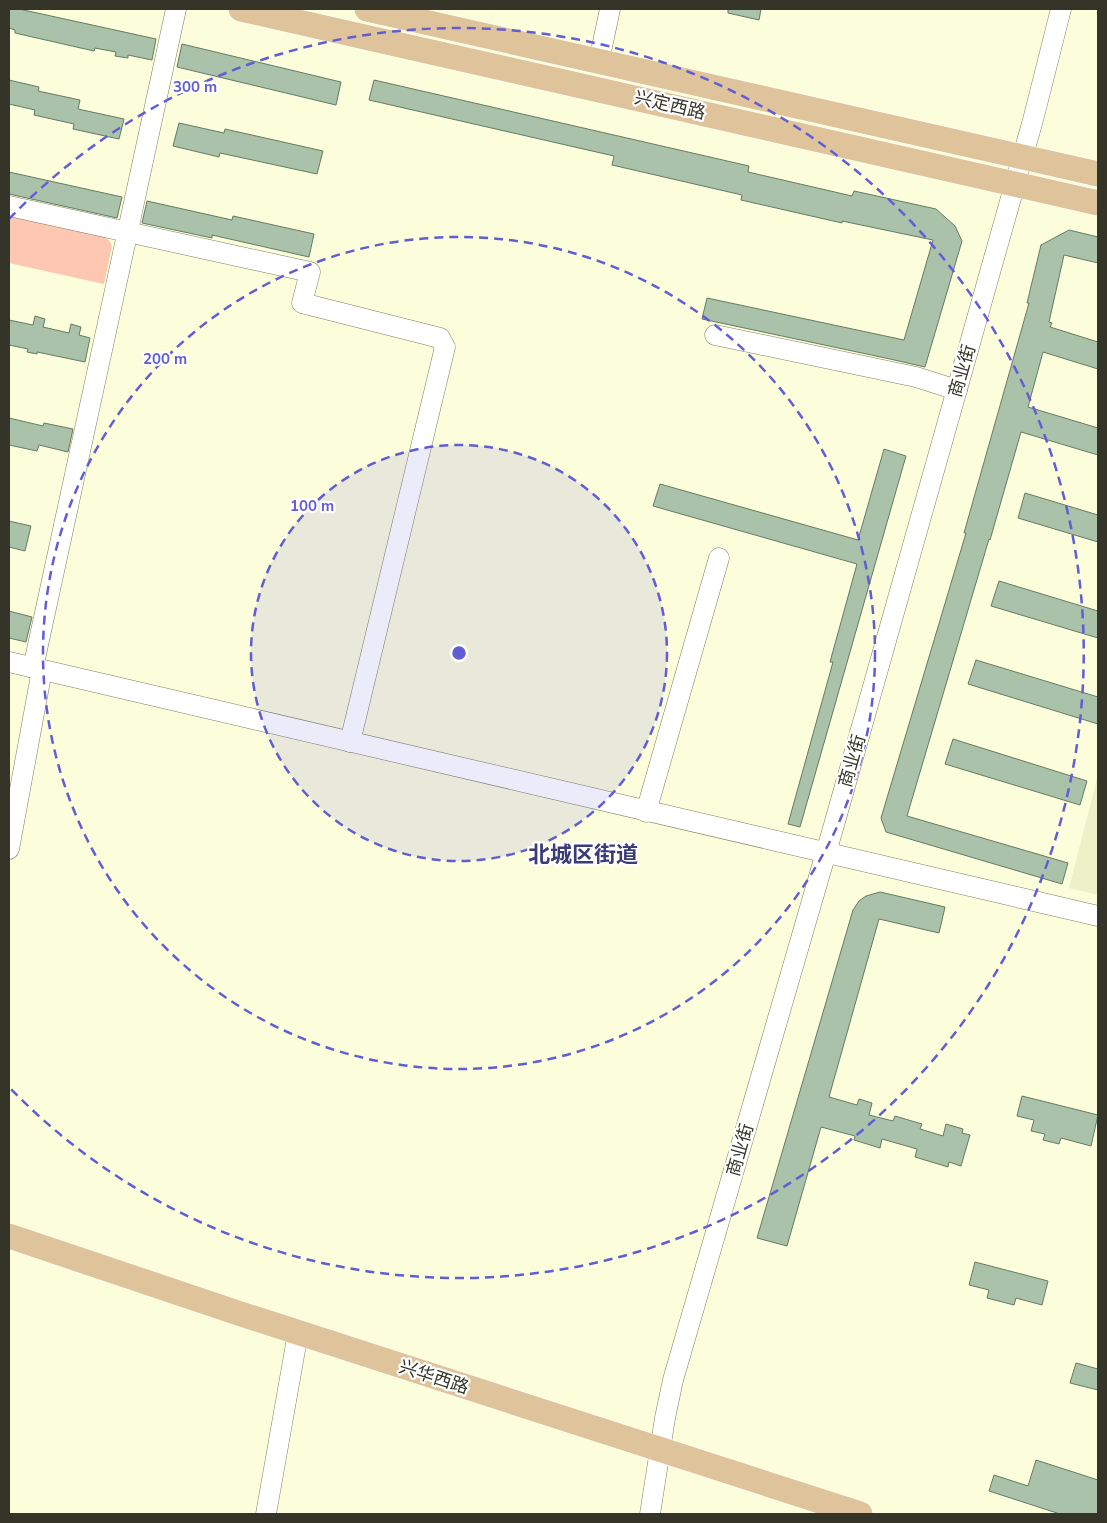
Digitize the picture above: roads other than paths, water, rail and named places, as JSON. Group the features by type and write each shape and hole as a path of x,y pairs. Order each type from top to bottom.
{"main road":[{"name":"兴定西路","path":"240,9 1098,203"},
{"name":"兴定西路","path":"367,9 1098,174"},
{"name":"兴华西路","path":"9,1236 298,1333 860,1514"}],"street":[{"path":"9,849 38,669 176,9"},
{"path":"599,61 610,9"},
{"name":"商业街","path":"650,1514 673,1380 826,854 1023,157 1061,9"},
{"path":"9,206 310,272 302,303 440,338 444,347 350,742"},
{"path":"715,335 916,378 957,390"},
{"path":"646,812 719,558"},
{"path":"9,662 1098,916"},
{"path":"266,1514 298,1333"}],"district":[{"name":"北城区街道","path":"583,855"}]}
